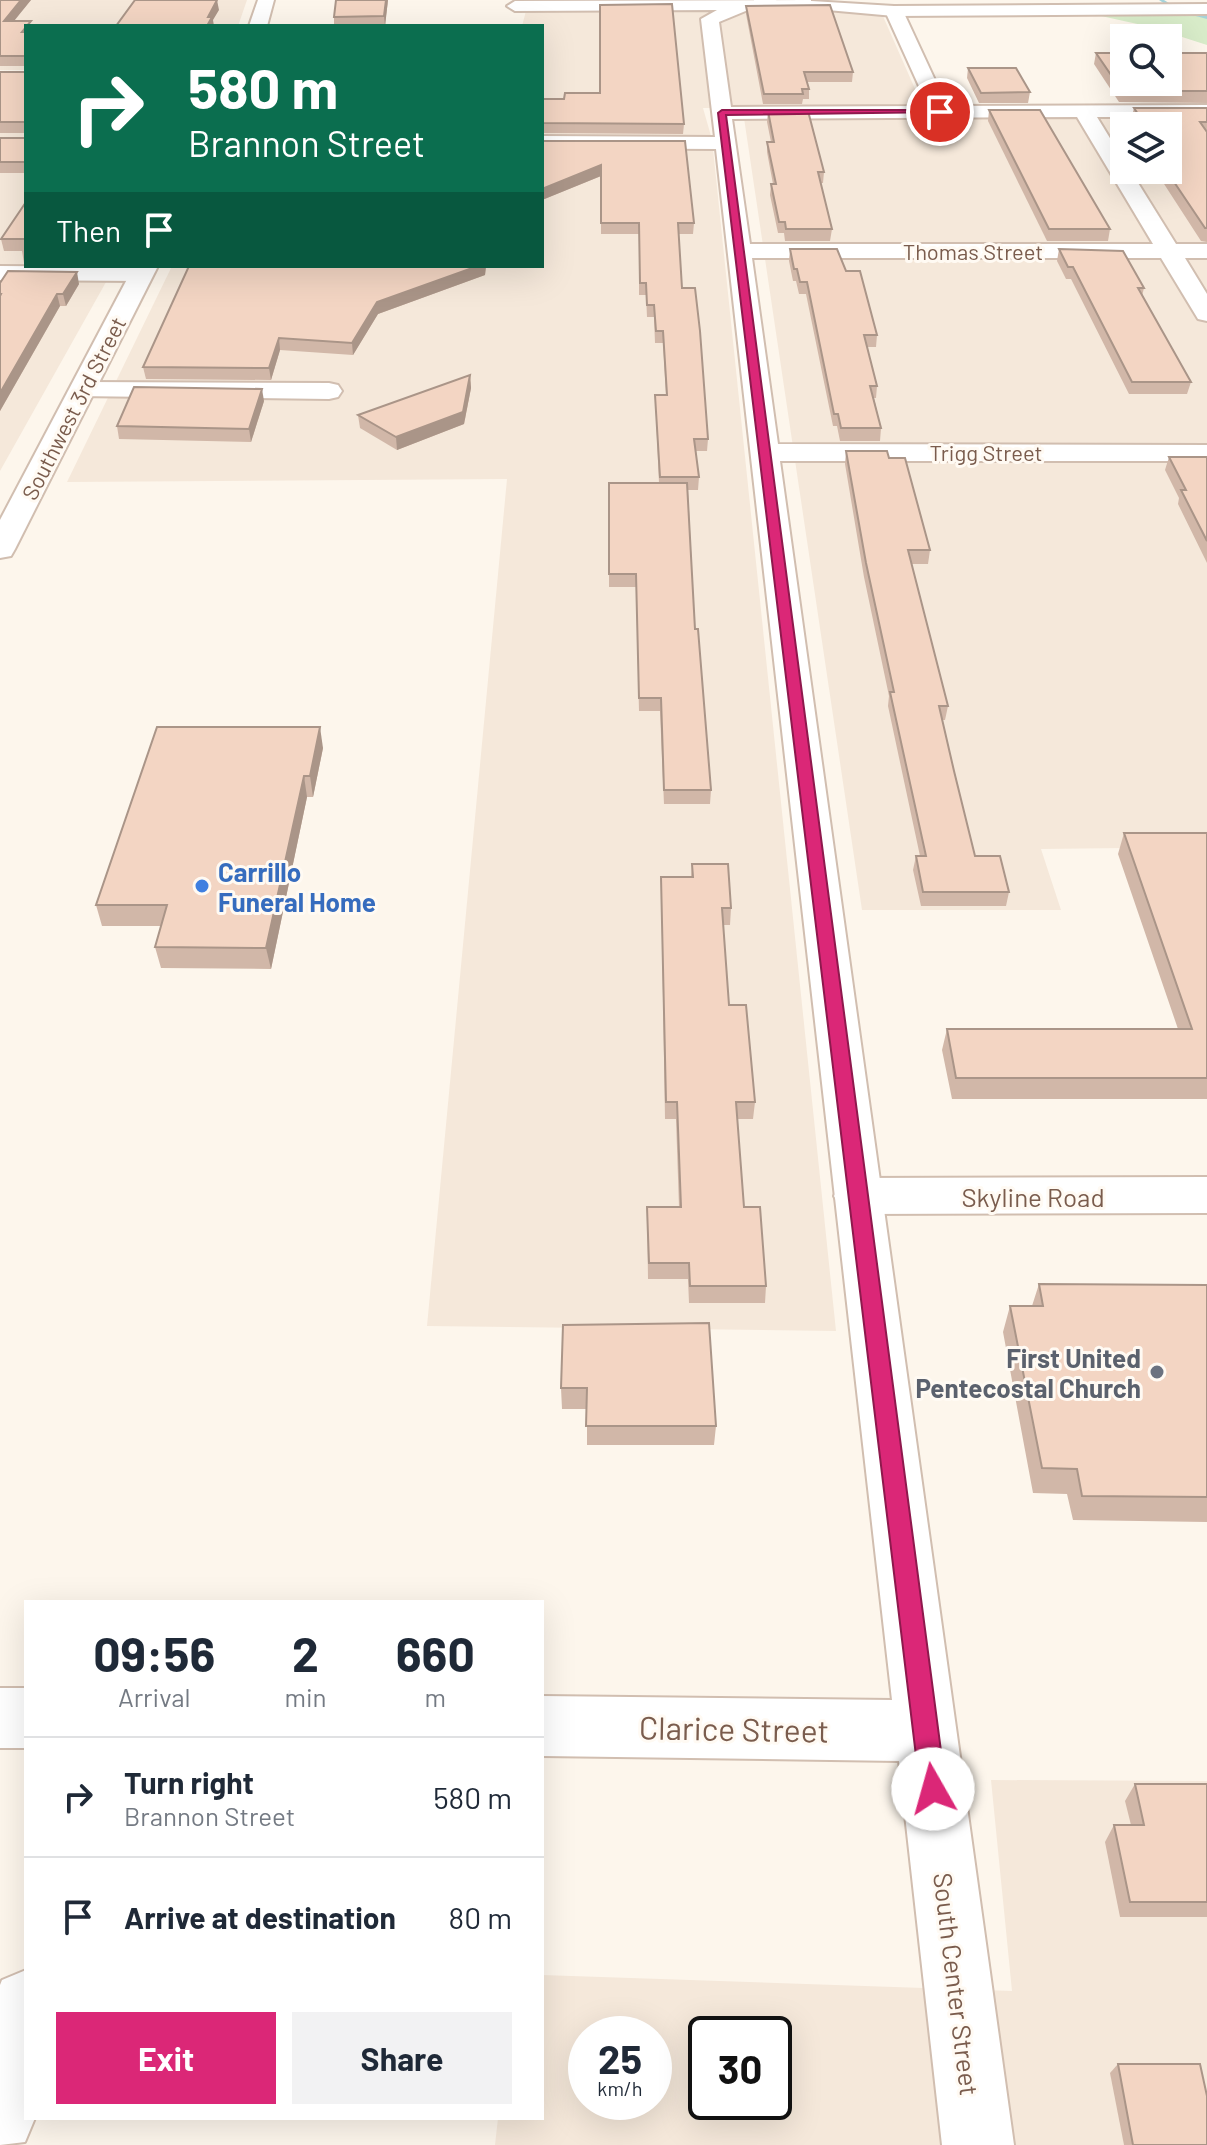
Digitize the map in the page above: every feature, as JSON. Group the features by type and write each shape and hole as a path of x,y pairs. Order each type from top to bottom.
{"street":[{"path":"259,24 266,0"},
{"name":"South Center Street","path":"978,2145 710,19 758,3 804,2 894,11 1207,9"},
{"path":"515,6 758,3"},
{"path":"894,11 940,112"},
{"path":"544,142 940,112 1207,111"},
{"path":"1084,112 1207,314"},
{"name":"Thomas Street","path":"739,251 1207,251"},
{"path":"0,273 144,270"},
{"name":"Southwest 3rd Street","path":"0,549 144,270"},
{"path":"84,390 329,391"},
{"name":"Trigg Street","path":"764,452 1207,453"},
{"name":"Skyline Road","path":"858,1196 1207,1195"},
{"path":"0,1718 24,1718"},
{"name":"Clarice Street","path":"544,1726 926,1731"},
{"path":"0,2117 24,2013"}],"shaded area":[{"path":"0,0 247,0 239,24 24,24 24,70 0,70"},
{"path":"780,7 882,14 923,107 703,108 711,136 544,137 544,24 523,24 526,11"},
{"path":"0,77 24,77 24,268 114,268 0,471"},
{"path":"1110,116 1110,184 1182,184 1182,116 1207,116 1207,847 1041,849 1061,910 862,910 744,118"},
{"path":"544,149 713,149 836,1331 427,1326 507,479 67,482 171,268 544,268"},
{"path":"991,1780 1207,1781 1207,2145 495,2145 498,2120 544,2120 544,1975 1012,1991"}],"green space":[{"path":"1207,13 1207,45 1182,37 1182,24 1137,24 1092,14"}],"building":[{"path":"0,0 21,0 4,21 31,21 24,24 22,32 24,56 0,56"},
{"path":"135,0 217,0 208,17 212,17 208,24 117,24"},
{"path":"336,0 386,0 384,16 334,17"},
{"path":"672,4 684,124 544,123 544,99 564,99 565,93 600,93 600,5"},
{"path":"830,5 853,72 804,72 809,89 802,89 803,94 764,94 746,6"},
{"path":"1096,53 1110,53 1110,73"},
{"path":"1182,53 1207,53 1207,91 1182,91"},
{"path":"968,68 1016,68 1030,92 981,93"},
{"path":"0,72 24,72 24,122 0,122"},
{"path":"1134,108 1207,108 1207,122 1200,122 1207,132 1207,228 1175,184 1182,184 1182,112 1137,112"},
{"path":"989,110 1040,110 1110,229 1049,229"},
{"path":"768,111 808,111 824,172 818,172 832,229 786,229 785,222 779,222 771,184 776,184 767,142 774,142"},
{"path":"0,138 24,138 24,162 0,162"},
{"path":"544,141 685,141 694,223 678,223 682,288 695,288 708,439 694,439 699,477 660,477 655,395 667,395 663,331 656,331 654,305 647,305 646,283 640,283 639,223 601,223 601,165 544,188"},
{"path":"24,205 24,239 1,239"},
{"path":"790,249 837,249 846,271 860,271 877,335 864,335 877,386 870,386 881,428 841,428 838,414 834,414 807,282 800,282"},
{"path":"1059,249 1123,251 1144,288 1138,288 1191,382 1132,382 1073,267 1068,267"},
{"path":"188,268 472,268 377,302 352,343 279,338 269,368 143,367"},
{"path":"8,271 77,272 63,294 57,294 0,393 0,283"},
{"path":"470,375 463,412 396,437 358,415"},
{"path":"134,387 262,389 249,429 117,426"},
{"path":"846,451 887,451 889,458 905,458 930,550 908,550 948,706 939,706 954,771 975,856 1000,856 1009,892 923,892 916,856 926,856 890,692 894,692"},
{"path":"1169,457 1207,457 1207,541 1181,490 1186,490"},
{"path":"609,483 687,483 695,629 698,629 711,790 664,790 661,698 639,698 636,574 609,574"},
{"path":"157,727 320,727 310,776 304,776 266,948 155,947 167,905 96,905"},
{"path":"1124,833 1207,833 1207,1078 956,1078 947,1029 1192,1029"},
{"path":"692,864 728,864 731,908 722,908 729,1005 746,1005 755,1102 736,1102 744,1207 760,1207 766,1286 690,1286 689,1263 649,1263 647,1207 681,1207 677,1102 666,1102 661,877 693,877"},
{"path":"1039,1284 1207,1285 1207,1497 1082,1496 1077,1469 1042,1468 1010,1306 1043,1306"},
{"path":"709,1323 716,1426 586,1426 587,1388 561,1388 563,1325"},
{"path":"1135,1784 1207,1784 1207,1902 1130,1902 1114,1825 1144,1825"},
{"path":"1118,2064 1200,2064 1207,2096 1207,2145 1133,2145"}],"waterway":[{"path":"1161,0 1170,5"},
{"path":"1194,14 1207,18"}],"place":[{"name":"Carrillo Funeral Home","path":"202,886"},
{"name":"First United Pentecostal Church","path":"1157,1372"}],"route":[{"path":"933,1789 722,113 940,112"}]}
